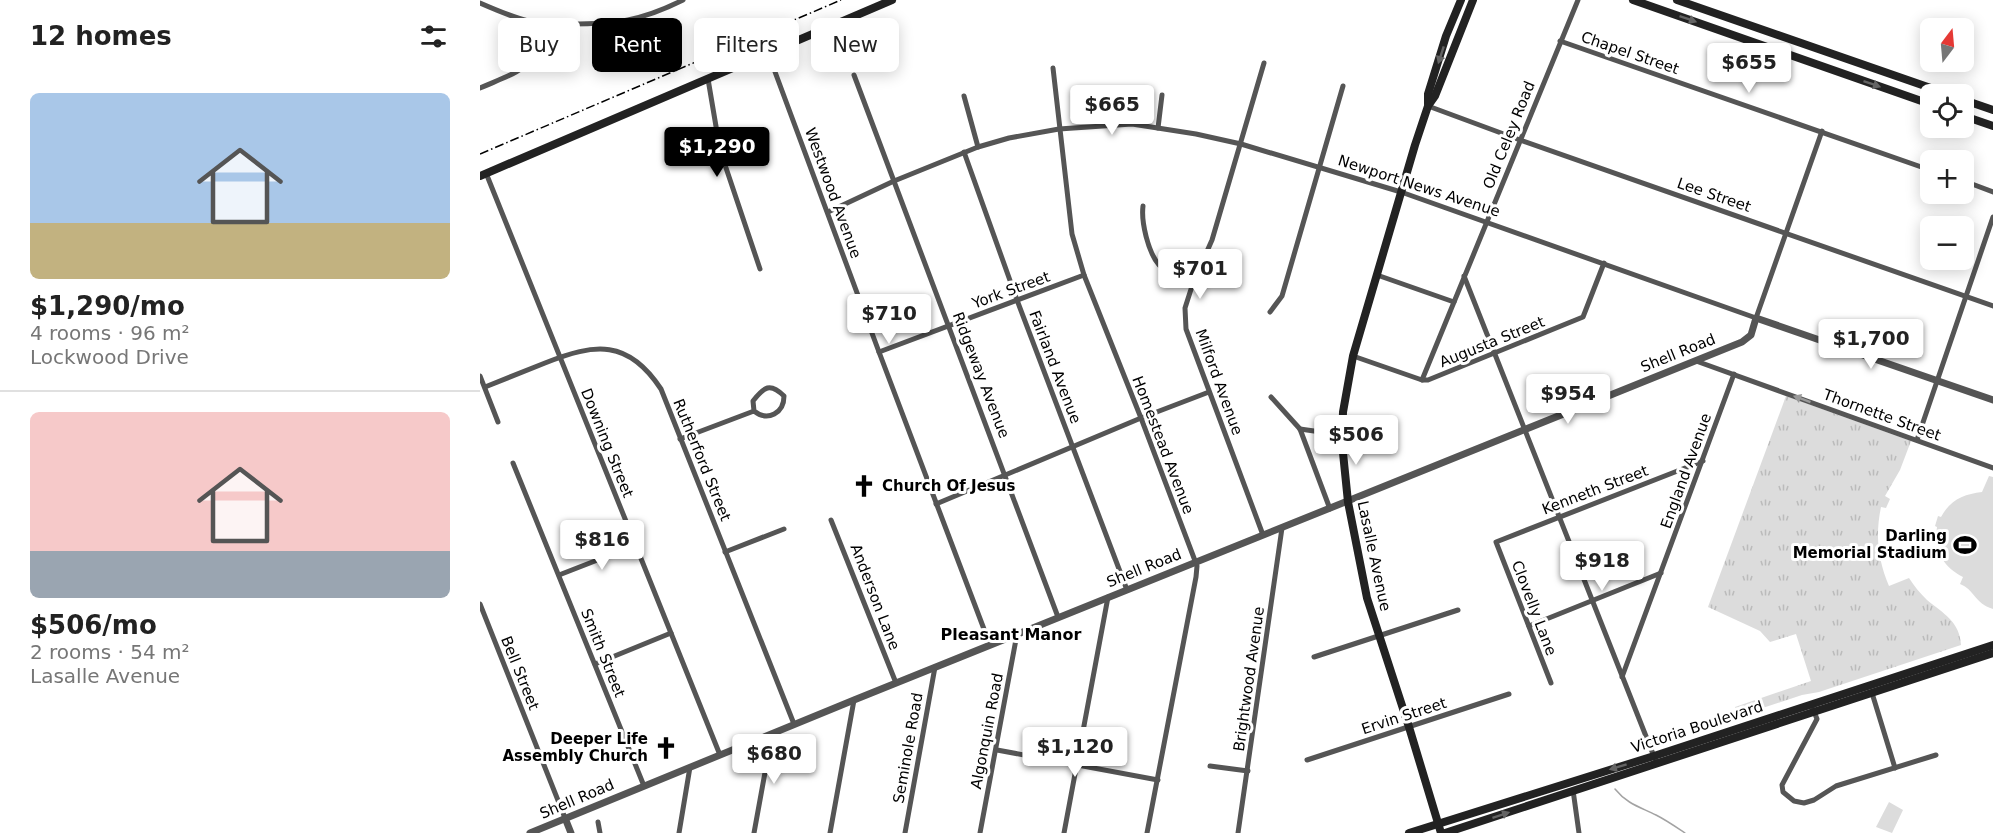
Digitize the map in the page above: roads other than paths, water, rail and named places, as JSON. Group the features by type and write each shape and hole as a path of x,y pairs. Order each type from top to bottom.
{"main road":[{"path":"799,40 892,0"},
{"name":"Lasalle Avenue","path":"1443,833 1438,824 1409,727 1378,636 1361,574 1348,502 1342,435 1345,394 1353,356 1428,106 1428,94 1461,0"},
{"name":"Lasalle Avenue","path":"1428,106 1435,96 1473,0"},
{"path":"1633,0 1920,100"},
{"path":"1677,0 1920,84"},
{"path":"483,174 724,72"},
{"path":"1974,103 1993,110"},
{"path":"1974,119 1993,126"},
{"name":"Victoria Boulevard","path":"1443,833 1573,792 1655,759 1812,708 1993,645"},
{"name":"Victoria Boulevard","path":"1812,708 1872,693 1993,653"},
{"name":"Victoria Boulevard","path":"1409,833 1571,780 1655,759"}],"street":[{"path":"580,24 611,24 636,19 683,0"},
{"name":"Old Celey Road","path":"1422,380 1578,0"},
{"path":"480,3 521,18"},
{"name":"Chapel Street","path":"1560,41 1920,166"},
{"name":"Milford Avenue","path":"1263,535 1186,329 1185,308 1212,240 1264,63"},
{"name":"Homestead Avenue","path":"1053,68 1072,234 1084,275 1196,562 1196,576 1147,833"},
{"path":"480,88 517,72"},
{"name":"Westwood Avenue","path":"775,72 990,645"},
{"name":"Ridgeway Avenue","path":"854,75 1058,617"},
{"path":"708,79 720,150 760,269"},
{"path":"1270,312 1282,296 1344,86"},
{"path":"1158,128 1162,95"},
{"path":"964,96 978,147"},
{"name":"Lee Street","path":"1428,106 1993,306"},
{"name":"Newport News Avenue","path":"828,212 964,152 1009,138 1059,129 1102,125 1132,124 1158,128 1240,144 1401,192 1993,400"},
{"path":"1756,318 1822,131"},
{"name":"Fairland Avenue","path":"964,152 1017,300 1127,590"},
{"name":"Downing Street","path":"483,174 560,357 720,755"},
{"path":"1974,185 1993,192"},
{"path":"1143,206 1142,225 1155,259 1168,272 1193,284"},
{"path":"1917,440 1993,217"},
{"name":"Augusta Street","path":"1422,380 1428,380 1583,317 1604,263"},
{"name":"York Street","path":"879,352 1084,275"},
{"path":"1377,275 1454,302"},
{"path":"1464,276 1655,759"},
{"name":"Shell Road","path":"530,833 1058,617 1696,361 1749,338 1756,318"},
{"name":"Rutherford Street","path":"484,387 581,350 602,348 621,352 639,363 652,375 661,389 794,724"},
{"path":"1353,356 1422,380"},
{"name":"Thornette Street","path":"1696,361 1993,468"},
{"name":"England Avenue","path":"1622,677 1734,374"},
{"path":"480,376 498,422"},
{"path":"768,387 774,388 784,396 784,405 779,411 769,416 759,415 754,411 753,401 761,391 768,387"},
{"path":"936,504 1209,392"},
{"path":"1271,397 1300,429 1330,509"},
{"path":"681,439 754,411"},
{"path":"1300,429 1342,435"},
{"name":"Kenneth Street","path":"1496,542 1703,461"},
{"name":"Smith Street","path":"513,463 644,786"},
{"name":"Anderson Lane","path":"831,520 896,683"},
{"name":"Brightwood Avenue","path":"1238,833 1282,528"},
{"path":"725,552 784,529"},
{"name":"Clovelly Lane","path":"1496,542 1551,682"},
{"path":"559,575 636,545"},
{"path":"1529,626 1661,573"},
{"path":"1064,833 1108,597"},
{"name":"Bell Street","path":"480,604 565,818"},
{"path":"1314,657 1458,610"},
{"path":"595,664 671,633"},
{"name":"Algonquin Road","path":"980,833 1017,634"},
{"name":"Seminole Road","path":"905,833 935,667"},
{"path":"1872,693 1894,768"},
{"name":"Ervin Street","path":"1307,760 1509,694"},
{"path":"830,833 854,700"},
{"path":"1812,708 1816,719 1782,785 1783,792 1794,801 1804,803 1814,800 1836,786 1936,755"},
{"path":"754,833 772,734"},
{"path":"996,750 1158,780"},
{"path":"1210,766 1248,771"},
{"path":"679,833 690,767"},
{"path":"1571,780 1579,833"},
{"path":"565,818 571,833"},
{"path":"598,822 600,833"}],"waterway":[{"path":"1615,789 1629,802 1660,817 1685,833"}],"railway":[{"path":"480,154 841,0"}],"place":[{"name":"Church Of Jesus","path":"864,486"},
{"name":"Darling Memorial Stadium","path":"1965,545"},
{"name":"Deeper Life Assembly Church","path":"666,748"}],"district":[{"name":"Pleasant Manor","path":"1011,634"}]}
